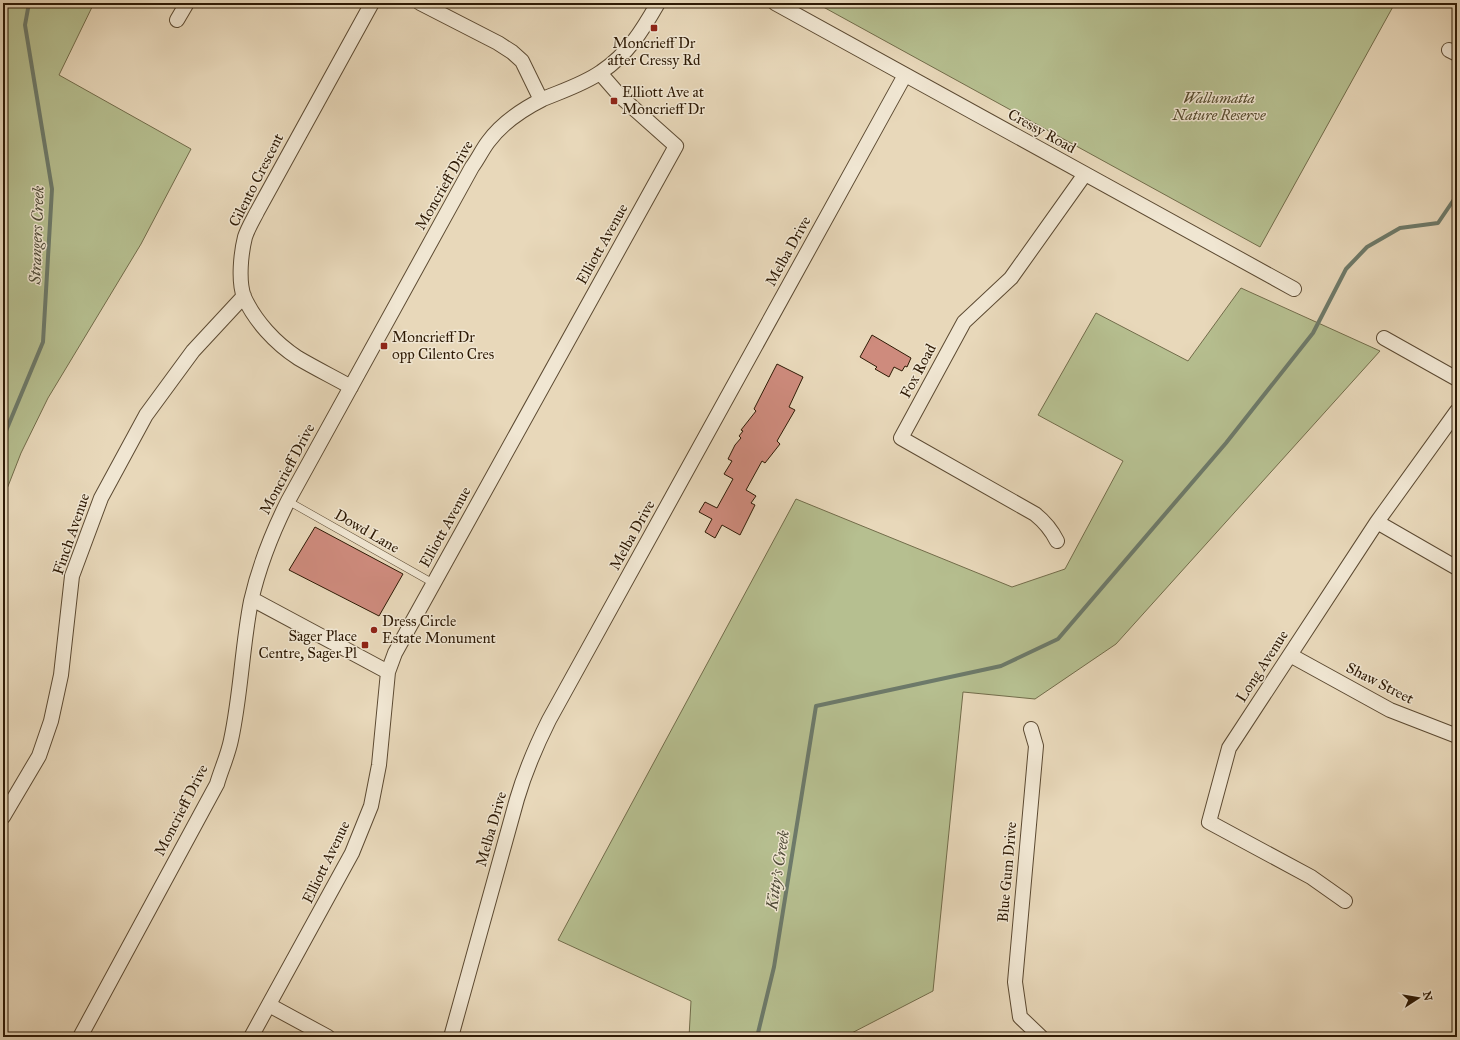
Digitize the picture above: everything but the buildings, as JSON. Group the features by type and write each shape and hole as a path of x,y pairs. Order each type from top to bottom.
{"street":[{"path":"177,20 187,3"},
{"name":"Cilento Crescent","path":"351,387 297,357 279,343 260,323 244,296 241,260 246,235 261,205 372,3"},
{"path":"420,3 498,43 512,52 522,62 541,100"},
{"name":"Moncrieff Drive","path":"80,1037 217,784 231,741 245,632 265,551 288,501 472,167 488,142 511,119 541,100 600,73 624,52 642,32 658,3"},
{"name":"Cressy Road","path":"775,3 1294,289"},
{"name":"Elliott Avenue","path":"251,1037 352,853 371,806 379,765 388,672 395,653 676,146 621,96 600,73"},
{"name":"Melba Drive","path":"451,1037 517,799 525,772 536,747 549,720 905,75"},
{"name":"Fox Road","path":"1057,541 1045,522 1024,507 902,438 964,322 1011,278 1085,174"},
{"name":"Finch Avenue","path":"3,817 39,756 51,722 60,675 72,576 101,498 146,415 193,351 244,296"},
{"path":"1384,338 1457,379"},
{"name":"Long Avenue","path":"1345,901 1311,877 1209,822 1229,748 1377,522 1457,411"},
{"path":"1377,522 1457,568"},
{"path":"252,599 388,672"},
{"name":"Shaw Street","path":"1290,655 1390,710 1457,736"},
{"name":"Blue Gum Drive","path":"1032,729 1036,746 1015,982 1020,1017 1041,1037"},
{"path":"269,1005 328,1037"}],"lane":[{"name":"Dowd Lane","path":"288,501 433,583"}],"green space":[{"path":"3,3 94,3 59,75 191,149 141,244 48,398 21,453 3,499"},
{"name":"Wallumatta Nature Reserve","path":"816,3 1395,3 1260,247"},
{"path":"1241,288 1380,351 1116,644 1035,699 963,692 933,991 844,1037 689,1037 691,1001 558,940 796,499 1012,587 1065,569 1123,461 1038,415 1096,313 1188,361"}],"waterway":[{"name":"Strangers Creek","path":"3,438 43,342 52,189 25,25 29,3"},
{"name":"Kitty's Creek","path":"757,1037 774,967 816,706 1001,666 1058,639 1226,443 1313,333 1346,269 1367,247 1400,228 1438,223 1457,195"}],"place":[{"name":"Moncrieff Dr after Cressy Rd","path":"654,28"},
{"name":"Elliott Ave at Moncrieff Dr","path":"614,101"},
{"name":"Moncrieff Dr opp Cilento Cres","path":"384,346"},
{"name":"Dress Circle Estate Monument","path":"374,630"},
{"name":"Sager Place Centre, Sager Pl","path":"365,645"}]}
